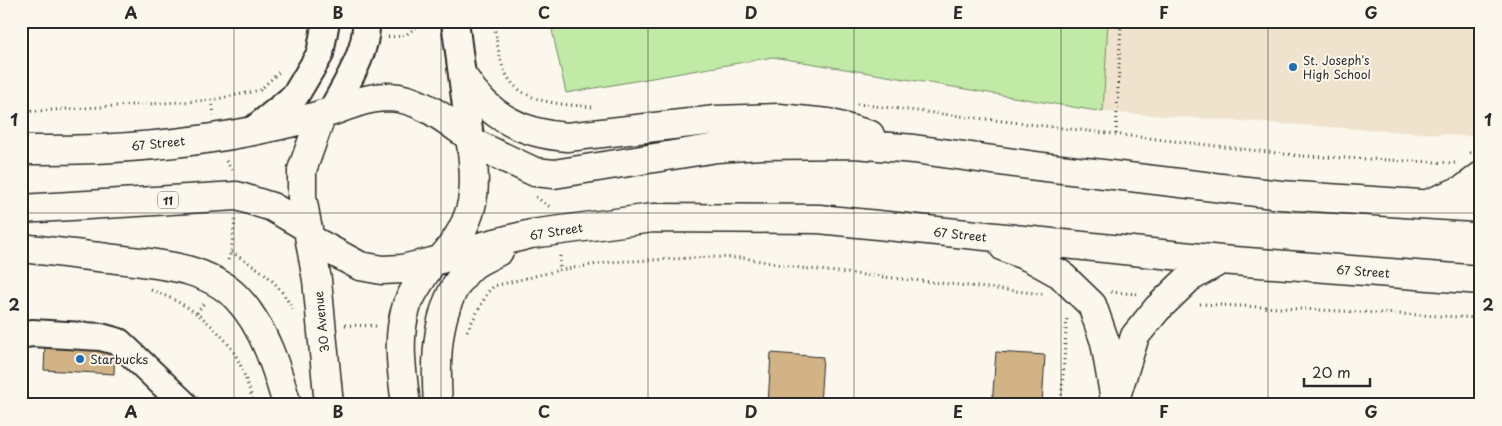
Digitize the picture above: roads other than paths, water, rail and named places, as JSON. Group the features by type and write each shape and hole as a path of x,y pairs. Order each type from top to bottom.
{"main road":[{"path":"464,78 476,97 492,110 514,125 542,135 567,137 716,120 779,118 828,123 914,148"},
{"path":"437,260 402,268 382,270 360,266 309,233 302,196 302,170 326,113 366,100 389,97 412,102 435,113 470,139 535,172 554,174 677,153 760,144 855,144 914,148 1036,166 1281,195 1424,206 1481,208"},
{"name":"67 Street","path":"21,150 146,145 252,131 326,113"},
{"path":"406,405 400,350 407,305 437,260 457,240 468,219 475,170 470,139"},
{"path":"1424,206 1464,189 1469,165"},
{"name":"11","path":"21,208 237,196 272,208 309,233"},
{"name":"67 Street","path":"437,260 532,234 652,218 716,217 820,219 1221,260 1481,280"},
{"name":"30 Avenue","path":"309,233 317,280 329,405"},
{"path":"438,405 436,382 439,335 447,307 459,280 473,265 532,234"},
{"path":"975,235 1031,258 1060,274 1092,306 1105,342 1115,402"},
{"path":"21,248 181,268 217,284 236,298 251,316 262,336 287,405"},
{"path":"1115,402 1135,336 1157,309 1189,278 1221,260"}],"street":[{"path":"252,131 295,96 320,54 326,21"},
{"path":"455,21 464,78 470,139"},
{"path":"326,113 352,74 367,32 375,29"},
{"path":"21,335 32,333 101,337 119,342 186,405"}],"place":[{"name":"St. Joseph's High School","path":"1293,67"},
{"name":"Starbucks","path":"80,359"}]}
